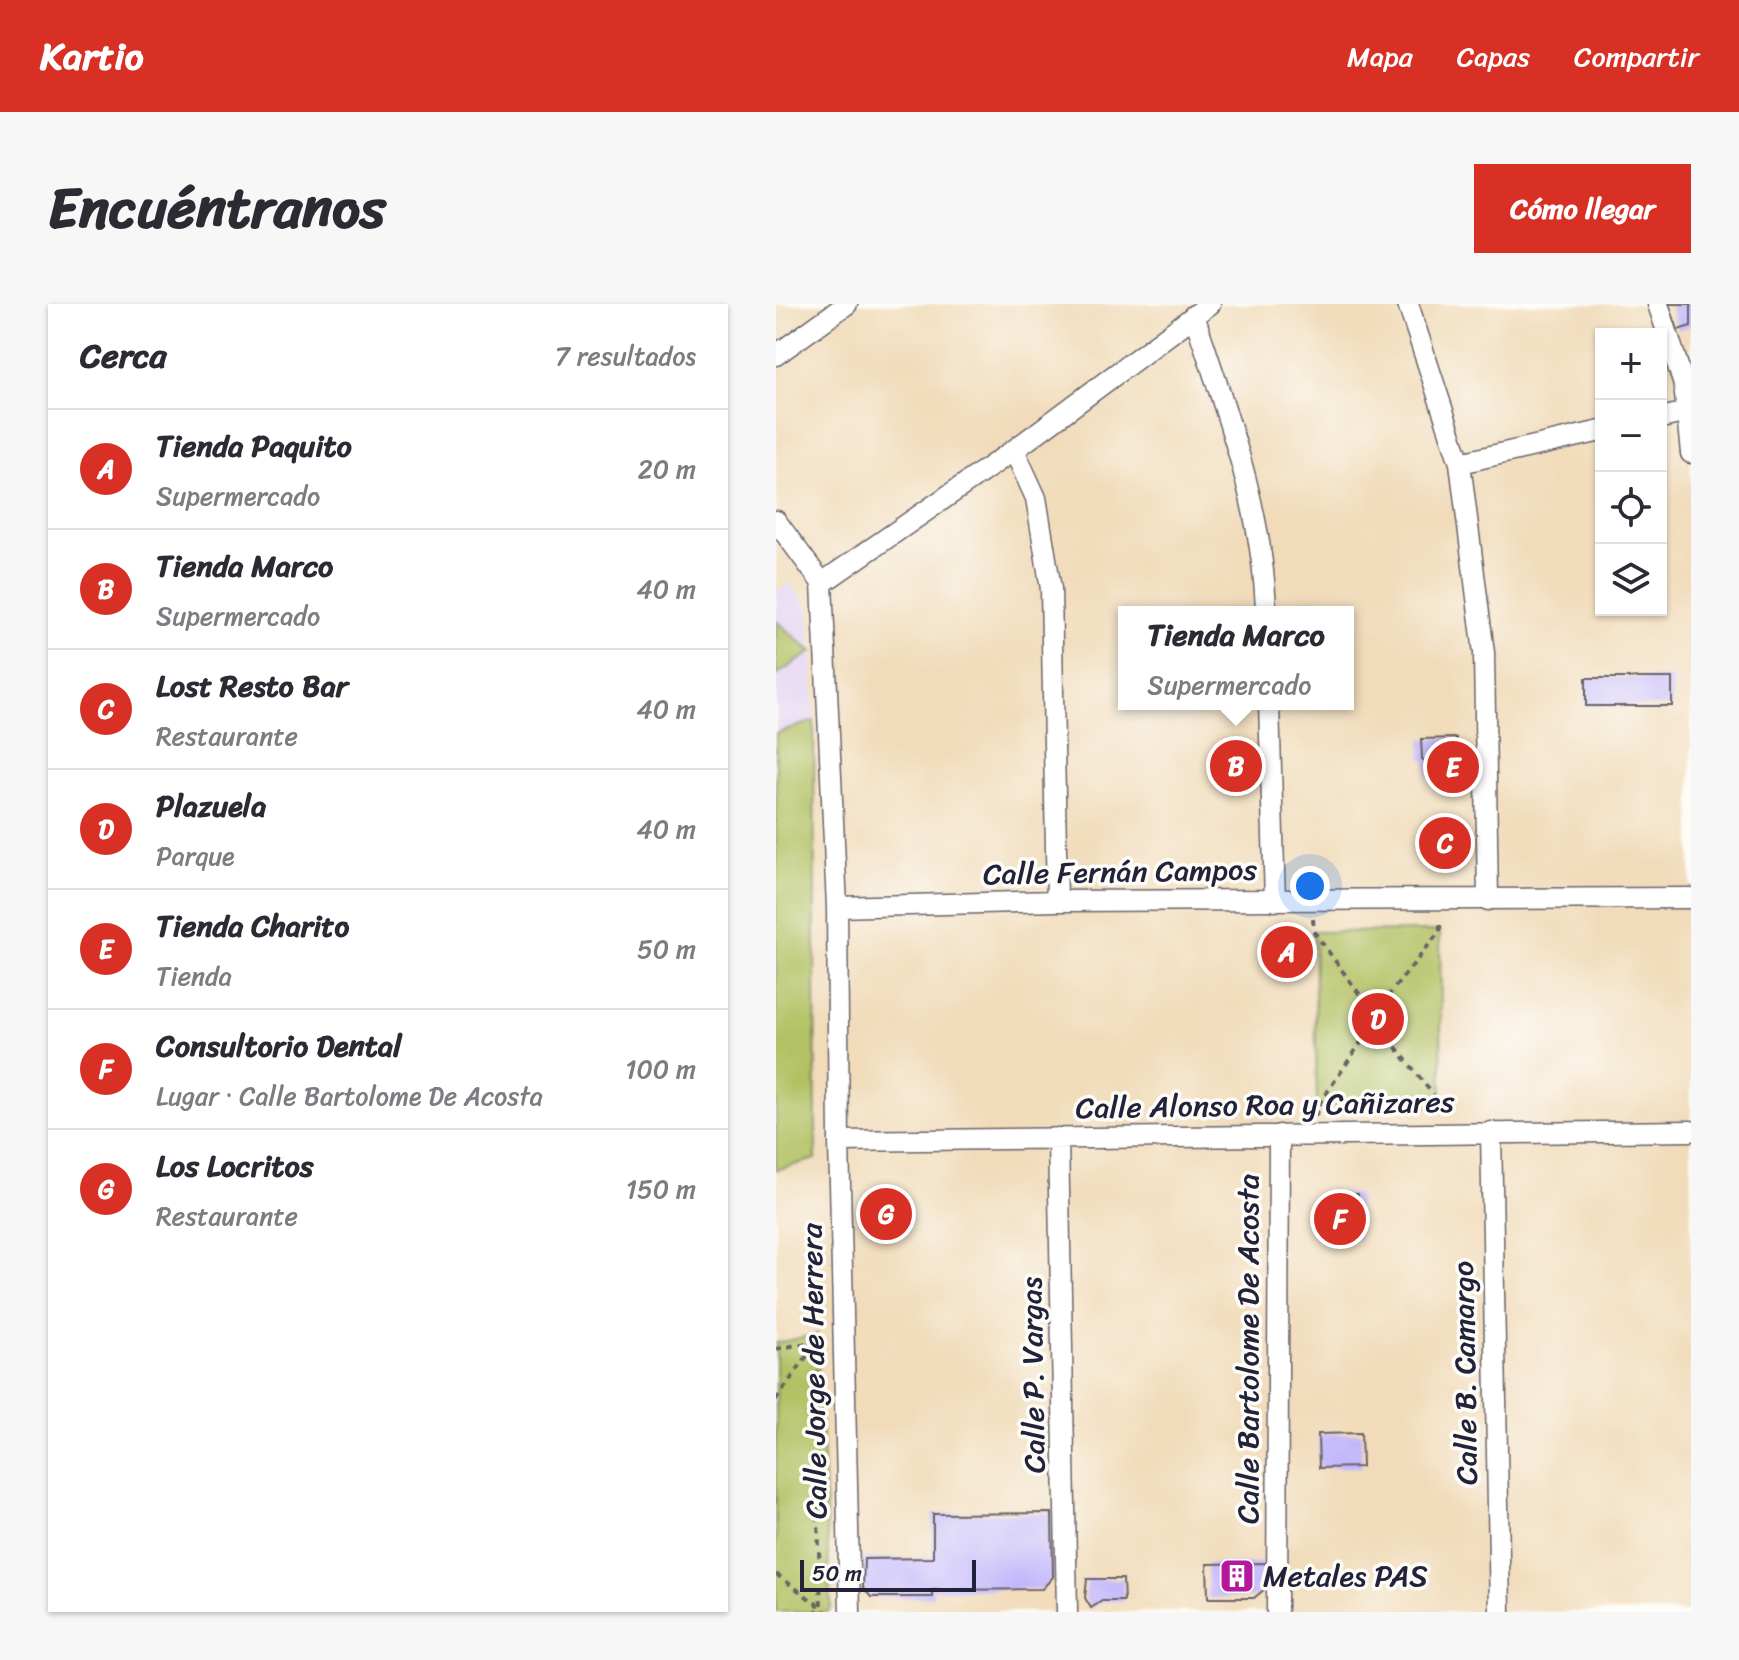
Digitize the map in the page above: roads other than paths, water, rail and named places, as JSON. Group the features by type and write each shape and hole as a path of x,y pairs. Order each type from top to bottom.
{"street":[{"path":"776,355 847,304"},
{"path":"1408,304 1460,463 1484,653 1488,900"},
{"path":"1658,304 1687,384 1691,453"},
{"path":"776,521 822,583 1014,450 1202,310 1254,512 1266,606"},
{"path":"1667,417 1687,412"},
{"path":"1460,463 1595,432"},
{"path":"1014,450 1036,498 1051,589 1057,901"},
{"name":"Calle Jorge de Herrera","path":"822,583 837,907 850,1612"},
{"path":"1269,710 1275,901"},
{"name":"Calle Fernán Campos","path":"837,907 1057,901 1691,898"},
{"name":"Calle Alonso Roa y Cañizares","path":"839,1141 1691,1131"},
{"name":"Calle B. Camargo","path":"1491,1132 1500,1612"},
{"name":"Calle Bartolome De Acosta","path":"1277,1612 1279,1135"},
{"name":"Calle P. Vargas","path":"1058,1138 1067,1612"}],"place":[{"name":"Tienda Marco","path":"1236,766"},
{"name":"Tienda Charito","path":"1453,767"},
{"name":"Lost Resto Bar","path":"1445,843"},
{"name":"Tienda Paquito","path":"1287,952"},
{"name":"Plazuela","path":"1378,1019"},
{"name":"Los Locritos","path":"886,1214"},
{"name":"Consultorio Dental","path":"1340,1219"},
{"name":"Metales PAS","path":"1237,1576"}]}
